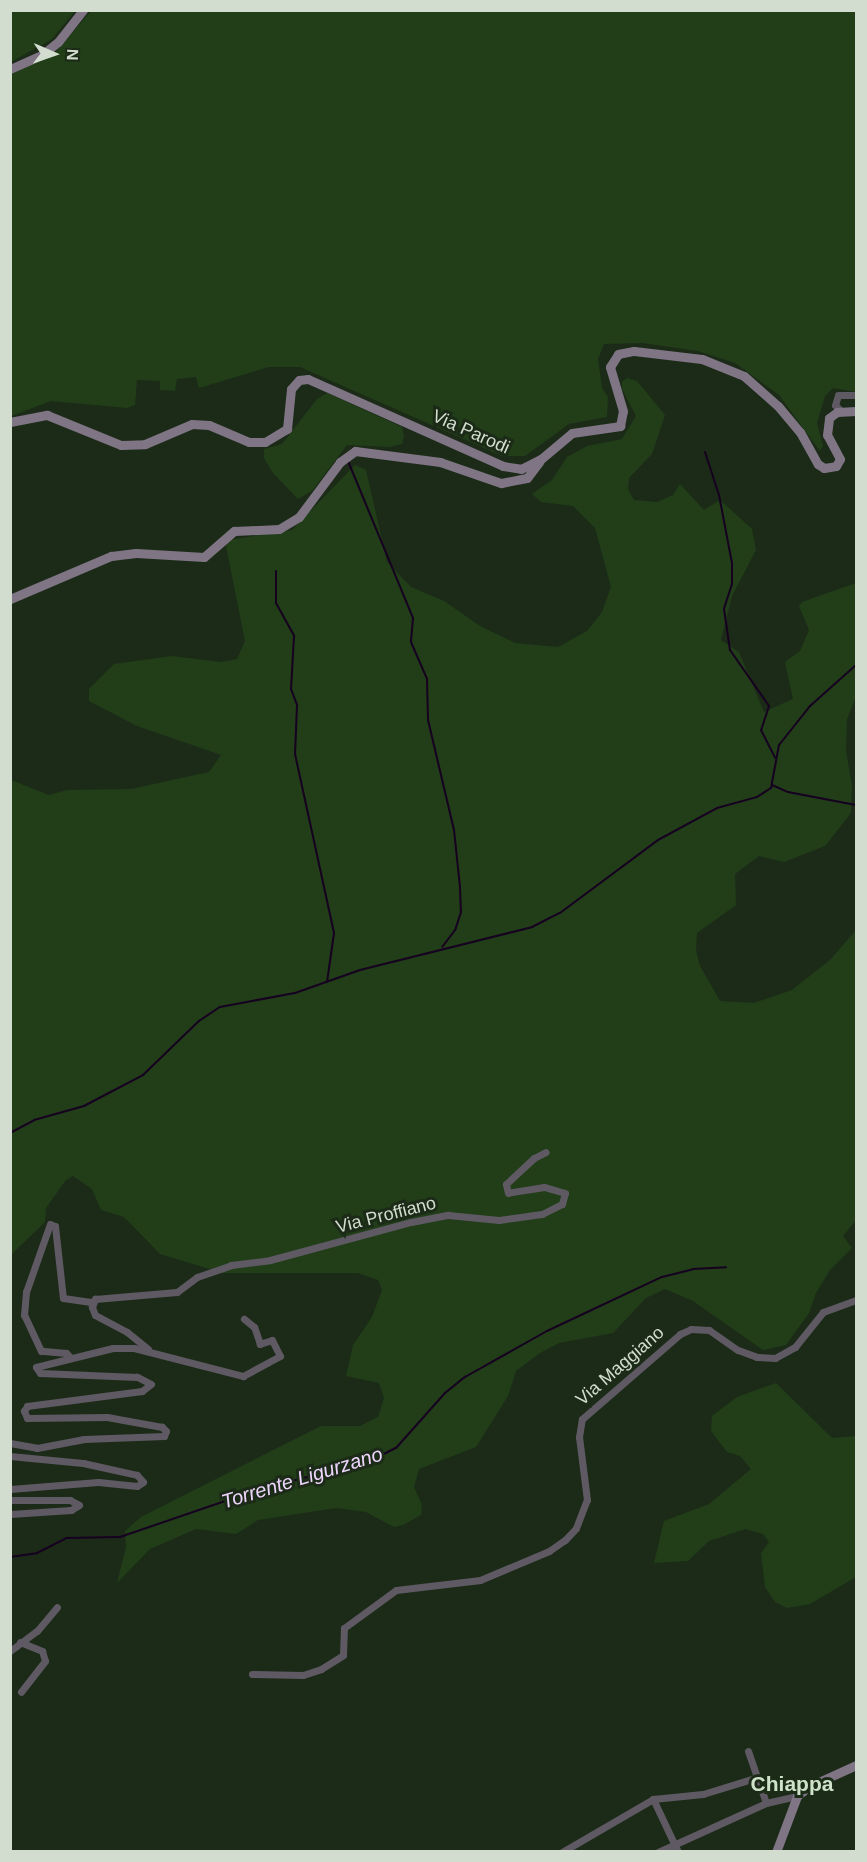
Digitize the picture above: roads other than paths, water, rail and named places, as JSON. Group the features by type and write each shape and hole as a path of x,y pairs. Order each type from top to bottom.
{"street":[{"path":"10,69 43,54 58,42 83,10"},
{"name":"Via Parodi","path":"10,422 47,415 121,445 145,444 192,424 209,425 249,442 265,442 287,429 291,389 299,380 308,379 502,466 521,469 541,459 572,433 620,426 623,411 610,367 615,356 627,352 692,357 744,376 778,406 800,432 816,462 824,468 833,468 840,461 826,426 831,416 841,411"},
{"path":"856,395 838,395 836,405 841,411 856,411"},
{"path":"10,599 111,556 136,553 204,556 234,531 279,529 299,517 340,462 355,451 440,462 501,483 527,478 541,459"},
{"name":"Via Proffiano","path":"71,1358 66,1353 41,1351 24,1316 26,1292 50,1224 56,1226 63,1298 93,1302 177,1292 197,1277 231,1265 279,1257 411,1222 448,1215 499,1220 542,1214 562,1204 565,1192 544,1187 508,1193 506,1184 534,1158 546,1152"},
{"name":"Via Maggiano","path":"252,1674 303,1676 321,1669 343,1655 344,1628 396,1590 480,1580 549,1551 565,1540 576,1528 587,1500 579,1437 582,1419 680,1334 691,1329 709,1330 738,1350 772,1358 795,1347 823,1312 856,1300"},
{"name":"Via Proffiano","path":"93,1302 95,1315 127,1332 148,1349"},
{"name":"Via Proffiano","path":"10,1443 44,1448 84,1439 166,1434 159,1426 106,1417 27,1418 24,1411 27,1406 74,1403 142,1391 150,1386 147,1380 137,1377 40,1372 35,1369 41,1363 123,1347 148,1349 235,1376 251,1374 280,1356 272,1340 260,1344 254,1328 244,1319"},
{"path":"10,1456 108,1468 137,1475 143,1482 137,1486 98,1482 10,1489"},
{"path":"10,1500 70,1500 79,1505 45,1513 10,1514"},
{"path":"10,1651 37,1631 57,1607"},
{"path":"20,1642 42,1651 45,1661 21,1692"},
{"path":"748,1751 755,1778 766,1803"},
{"path":"658,1851 676,1848 766,1803 797,1796 810,1786 856,1765"},
{"path":"561,1851 654,1799 703,1794 755,1778"},
{"path":"776,1851 797,1796"},
{"path":"654,1799 676,1848"}],"waterway":[{"path":"705,452 719,495 732,563 732,584 724,609 730,650 769,706 761,730 775,758"},
{"path":"348,461 413,618 411,642 427,679 428,720 454,830 460,887 461,912 455,930 442,947"},
{"path":"276,571 276,603 294,636 291,689 297,705 295,754 334,933 327,982"},
{"path":"10,1133 34,1120 84,1106 143,1075 199,1021 220,1007 295,993 360,970 532,927 560,913 658,840 717,808 757,797 771,788 779,745 810,706 856,665"},
{"path":"772,785 788,792 856,805"},
{"name":"Torrente Ligurzano","path":"10,1557 37,1553 66,1538 120,1537 254,1491 372,1460 396,1448 445,1393 465,1377 547,1331 662,1277 693,1269 726,1267"}],"district":[{"name":"Chiappa","path":"792,1784"}]}
